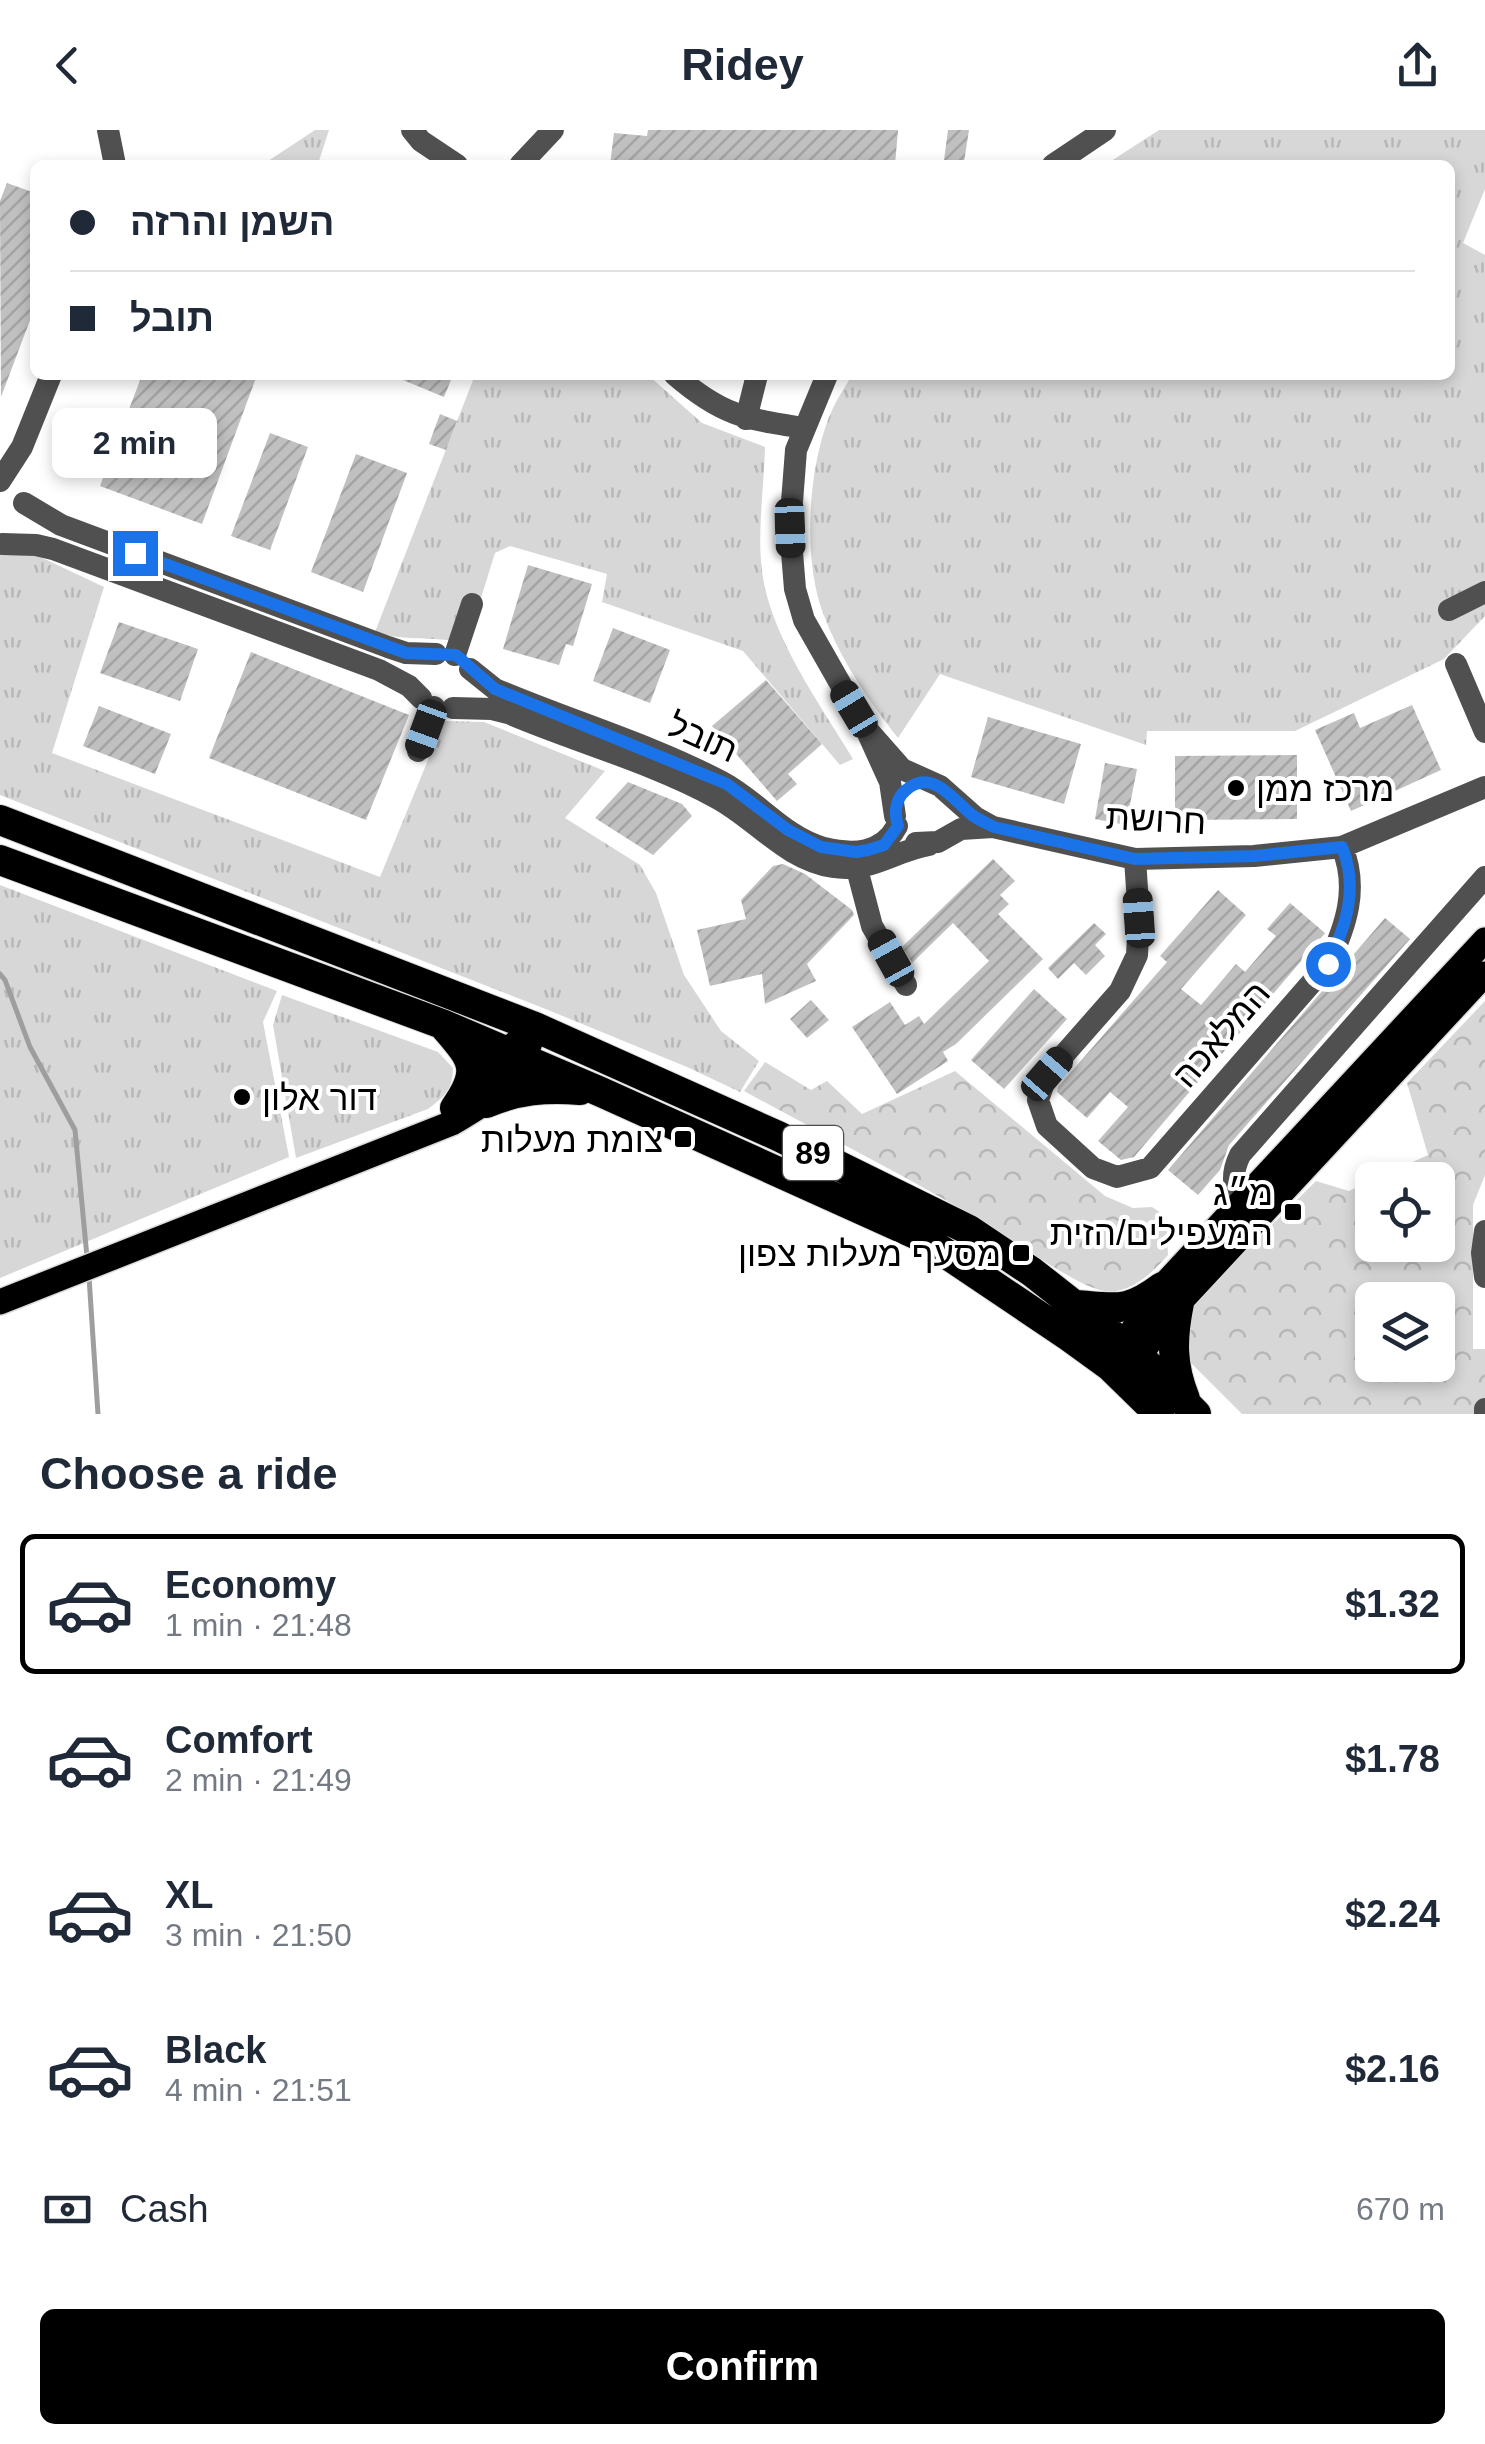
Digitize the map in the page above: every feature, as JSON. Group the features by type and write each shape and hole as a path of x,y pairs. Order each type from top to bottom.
{"highway":[{"name":"89","path":"0,820 535,1027 778,1136 970,1230 1076,1305 1181,1411"},
{"name":"89","path":"0,860 442,1024 602,1092 920,1236 1012,1295 1124,1355"},
{"path":"442,1024 472,1064 472,1078 455,1108"},
{"path":"486,1103 514,1092 545,1088 602,1092"},
{"path":"1076,1305 1122,1308 1171,1295 1172,1354 1181,1411"}],"main road":[{"path":"1124,1355 1171,1295 1485,940"},
{"path":"1250,1210 1485,974"},
{"path":"404,1143 455,1108 516,1055 535,1027"},
{"path":"0,1302 452,1124 508,1084 516,1055"}],"street":[{"path":"108,130 113,160"},
{"path":"412,130 450,160"},
{"path":"525,160 553,130"},
{"path":"1061,160 1106,130"},
{"path":"1,544 22,532 27,512 10,492 22,447 49,380"},
{"path":"681,380 717,408 746,419 804,428"},
{"path":"746,419 756,380"},
{"path":"825,380 796,450 791,492 795,590 804,620 865,728 890,782 896,821 910,840 938,841 956,823 953,798 940,786 902,769 865,728"},
{"name":"תובל","path":"10,492 43,517 61,525 373,642 406,653 454,659 495,689 727,784 788,830 821,847 856,852 884,845 896,821"},
{"name":"תובל","path":"1,544 53,549 378,670 436,705 508,713 696,788 735,810 796,856 836,868 857,868 873,866 938,841"},
{"path":"1450,610 1485,592"},
{"path":"436,705 462,704 472,688 454,659 472,604"},
{"path":"436,705 416,681 417,672 428,658 454,659"},
{"path":"1456,664 1485,732"},
{"path":"418,750 436,705"},
{"path":"896,821 899,798 905,790 932,783"},
{"name":"חרושת","path":"953,798 974,817 994,827 1135,859 1254,856 1342,847 1485,787"},
{"name":"חרושת","path":"938,841 962,829 994,827"},
{"name":"המלאכה","path":"1135,859 1137,956 1120,990 1047,1074 1038,1100 1047,1126 1093,1168 1117,1177 1150,1168 1328,964 1344,932 1350,896 1350,868 1342,847"},
{"path":"857,868 872,926 906,985"},
{"path":"1250,1210 1232,1175 1240,1155 1485,877"},
{"path":"1485,1231 1485,1277"}],"green space":[{"path":"315,130 329,130 319,160 270,160"},
{"path":"1159,130 1485,130 1485,189 1463,243 1485,255 1485,616 1444,659 1295,731 1147,731 1146,745 940,674 898,738 838,647 816,591 812,565 811,510 818,455 833,408 849,380 1455,380 1455,160 1113,160"},
{"path":"473,380 654,380 702,423 765,447 760,541 767,595 798,669 853,759 840,765 743,651 602,602 607,574 510,546 495,553 467,643 375,632"},
{"path":"0,553 32,553 104,587 52,753 380,877 444,721 484,722 605,771 565,818 640,865 656,893 684,975 721,1031 759,1061 740,1092 548,1010 0,795"},
{"path":"0,885 277,991 263,1022 289,1157 0,1278"},
{"path":"282,995 438,1052 453,1068 449,1087 428,1109 296,1158 273,1025"},
{"path":"1485,1001 1485,1175 1473,1205 1473,1349 1485,1349 1485,1414 1242,1414 1188,1360 1191,1305 1316,1181 1349,1191 1355,1188 1355,1262 1455,1262 1455,1162 1413,1162 1428,1155 1407,1083"},
{"path":"765,1062 811,1090 827,1081 862,1114 955,1071 1105,1196 1133,1208 1152,1207 1166,1216 1168,1255 1148,1275 1123,1289 1104,1291 1077,1281 955,1206 744,1091"}],"building":[{"path":"648,130 898,130 895,160 611,160 614,133 647,136"},
{"path":"948,130 969,130 964,160 944,160"},
{"path":"7,183 30,191 30,320 1,397 0,201"},
{"path":"140,380 255,380 202,524 100,486"},
{"path":"403,380 451,380 444,397"},
{"path":"440,414 457,421 446,450 429,444"},
{"path":"270,433 308,447 270,550 231,536"},
{"path":"356,454 407,473 363,592 311,572"},
{"path":"528,565 592,584 573,646 566,644 559,665 503,649"},
{"path":"119,622 198,649 180,701 100,673"},
{"path":"613,628 670,650 650,703 593,681"},
{"path":"251,652 409,715 366,820 209,758"},
{"path":"766,680 822,744 788,774 797,784 777,801 712,726"},
{"path":"1412,705 1441,770 1351,811 1315,730 1354,713 1360,728"},
{"path":"99,706 171,734 155,774 83,746"},
{"path":"988,717 1081,744 1064,804 971,777"},
{"name":"מרכז ממן","path":"1297,755 1297,819 1175,820 1175,756"},
{"path":"1105,763 1137,769 1126,825 1095,819"},
{"path":"628,782 682,804 692,816 653,855 595,818"},
{"path":"993,859 1015,881 1000,895 1009,904 998,914 1043,959 943,1052 948,1061 897,1094 852,1027 890,1002 905,1025 919,1016 924,1024 989,961 953,923 912,963 902,947"},
{"path":"783,864 805,874 854,915 807,964 816,981 765,1004 762,974 710,986 697,930 746,919 741,900 773,866"},
{"path":"1218,890 1246,915 1181,989 1201,1005 1236,964 1245,972 1276,936 1267,929 1290,903 1325,933 1134,1157 1121,1160 1098,1141 1128,1107 1110,1092 1087,1118 1057,1092 1058,1087 1167,962 1160,956"},
{"path":"1385,918 1410,939 1229,1145 1220,1170 1198,1195 1168,1170"},
{"path":"1094,923 1106,934 1095,945 1105,956 1086,975 1074,963 1058,979 1048,968"},
{"path":"1034,989 1067,1019 1004,1089 971,1060"},
{"path":"811,1000 829,1020 807,1038 790,1019"}],"waterway":[{"path":"0,974 30,1047 75,1130 87,1257"},
{"path":"89,1277 98,1414"}],"place":[{"name":"מרכז ממן","path":"1236,788"},
{"name":"דור אלון","path":"242,1097"},
{"name":"צומת מעלות","path":"683,1139"},
{"name":"מ״ג המעפילים/הזית","path":"1293,1212"},
{"name":"מסעף מעלות צפון","path":"1021,1253"}],"route":[{"path":"135,553 406,653 456,655 495,689 727,784 788,830 821,847 856,852 884,845 898,826 895,816 899,798 905,790 922,782 948,791 974,817 994,827 1135,859 1254,856 1342,847 1350,868 1350,896 1344,932 1328,964"}]}
